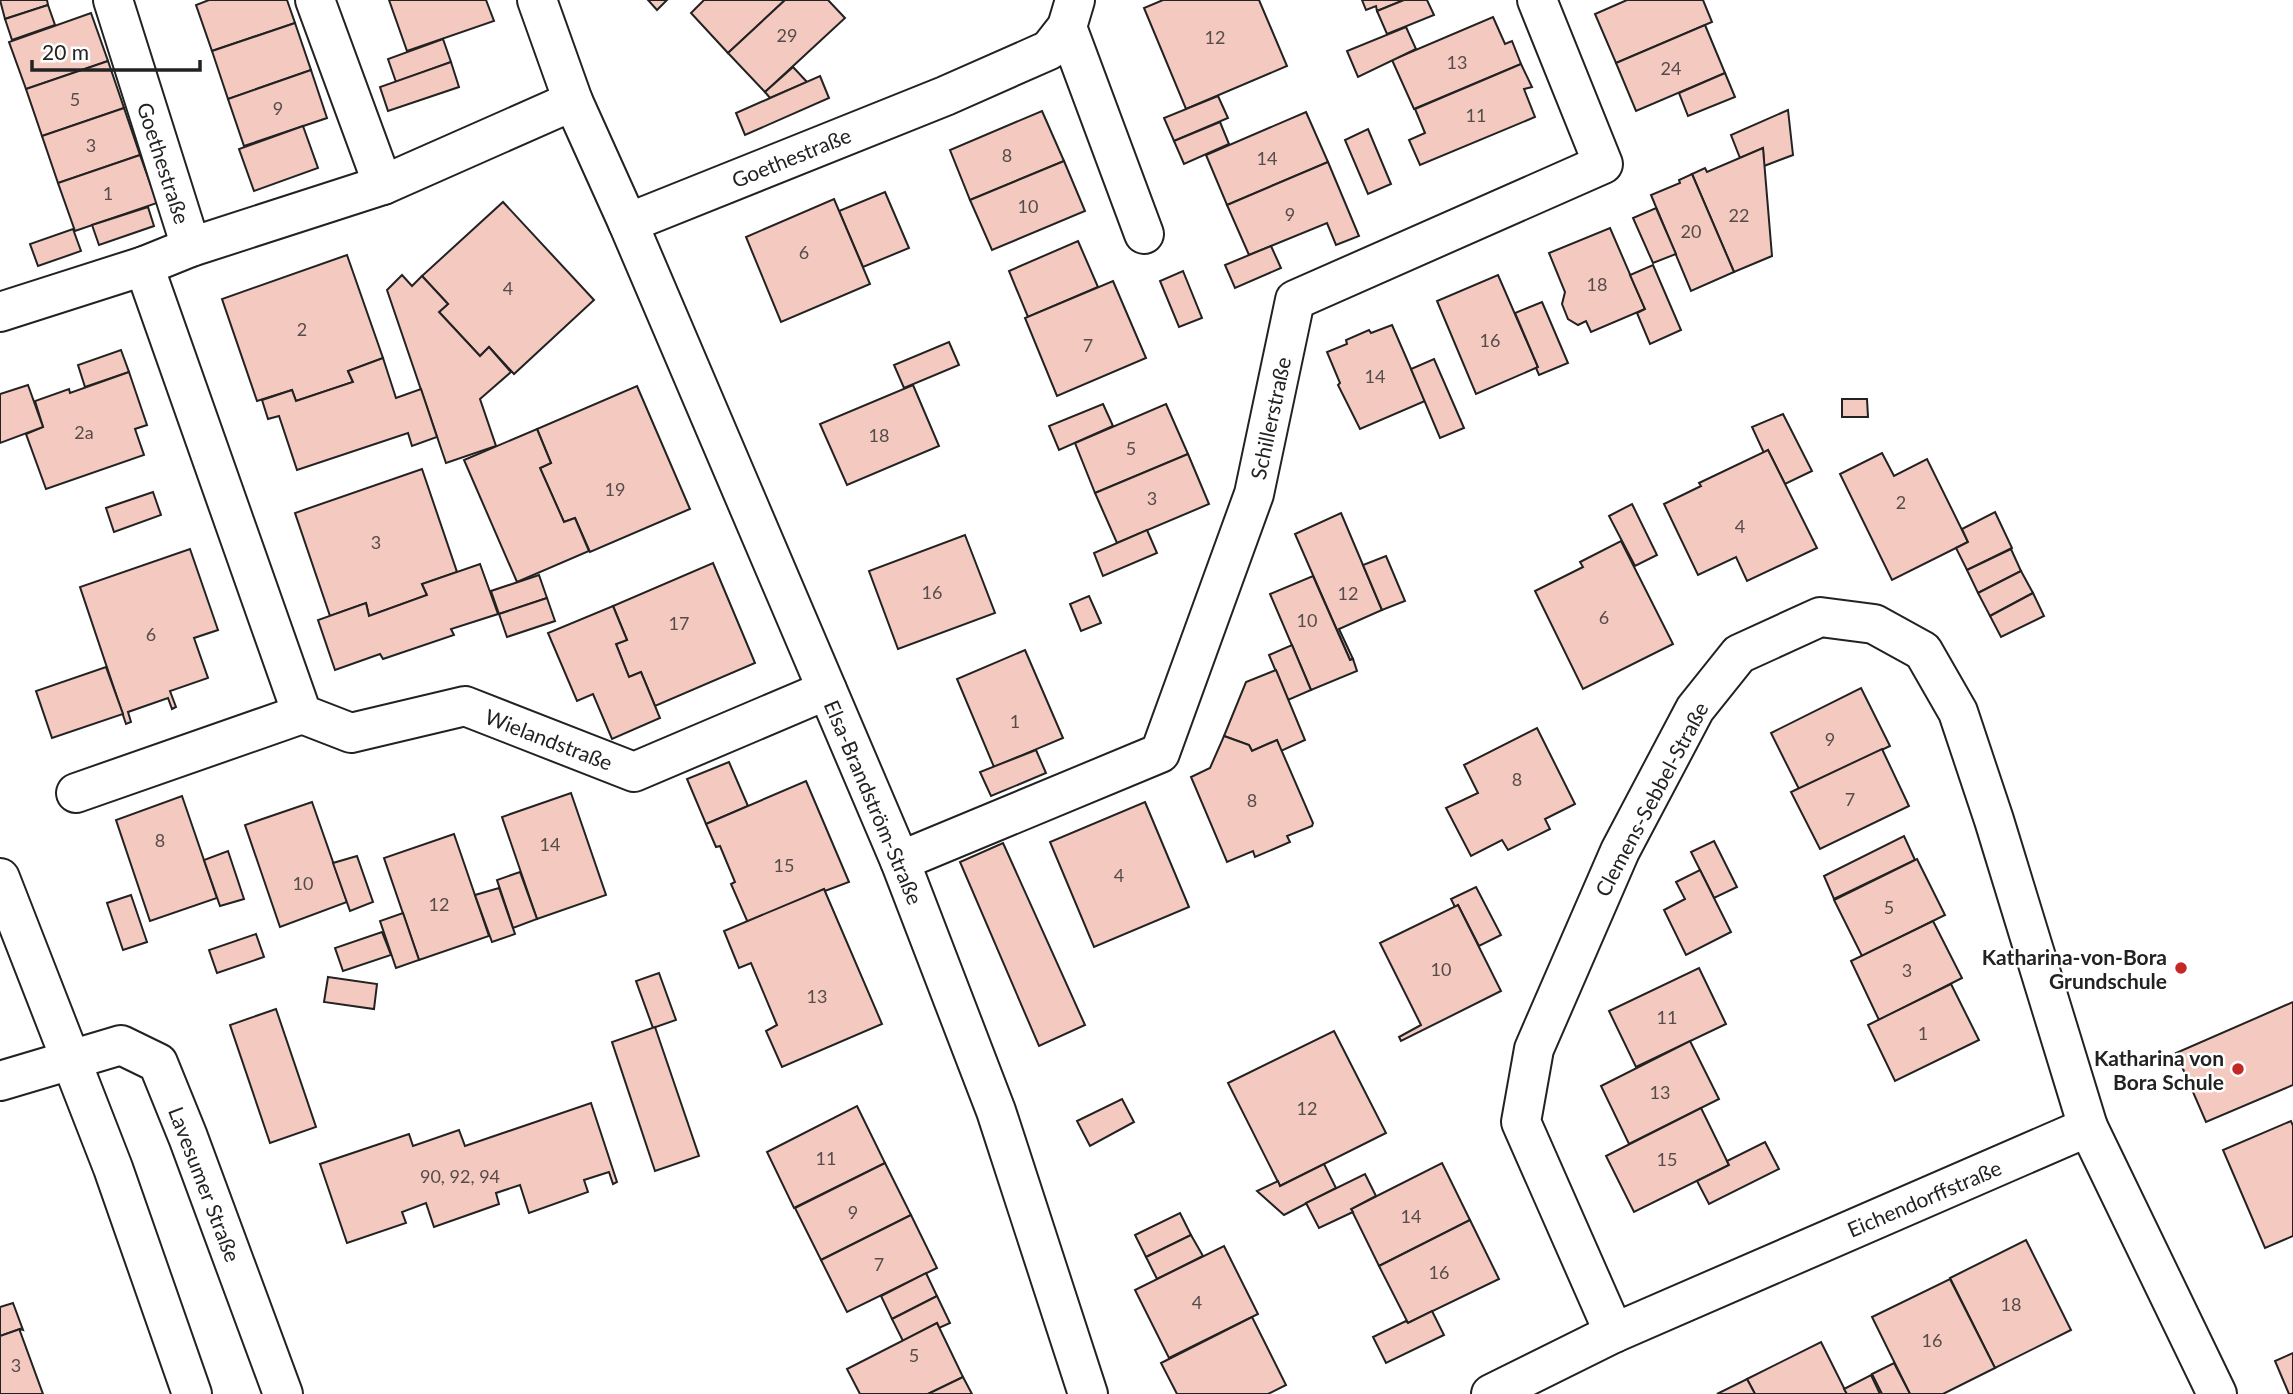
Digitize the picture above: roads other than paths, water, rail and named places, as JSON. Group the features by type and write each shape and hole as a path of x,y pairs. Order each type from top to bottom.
{"street":[{"name":"Goethestraße","path":"113,0 191,247"},
{"path":"315,0 383,185"},
{"path":"537,0 573,102 628,222"},
{"name":"Schillerstraße","path":"900,862 1160,753 1254,494 1295,300 1604,164 1537,0"},
{"name":"Goethestraße","path":"628,222 945,96 1049,50 1071,13"},
{"name":"Goethestraße","path":"1071,13 1144,234"},
{"name":"Goethestraße","path":"0,312 383,185 573,102"},
{"name":"Elsa-Brandström-Straße","path":"628,222 900,862 996,1111 1088,1394"},
{"path":"76,793 302,714 144,266"},
{"name":"Clemens-Sebbel-Straße","path":"1615,1333 1521,1122 1534,1049 1620,851 1695,709 1739,654 1820,617 1874,624 1923,651 1958,712 2088,1127"},
{"name":"Wielandstraße","path":"302,714 351,733 465,706 634,772 827,690"},
{"path":"0,878 113,1168 192,1394"},
{"name":"Lavesumer Straße","path":"0,1081 121,1045 158,1063 284,1394"},
{"path":"2088,1127 2217,1394"},
{"name":"Eichendorffstraße","path":"1491,1394 1615,1333 2088,1127"}],"place":[{"name":"Katharina-von-Bora Grundschule","path":"2181,968"},
{"name":"Katharina von Bora Schule","path":"2238,1069"}]}
